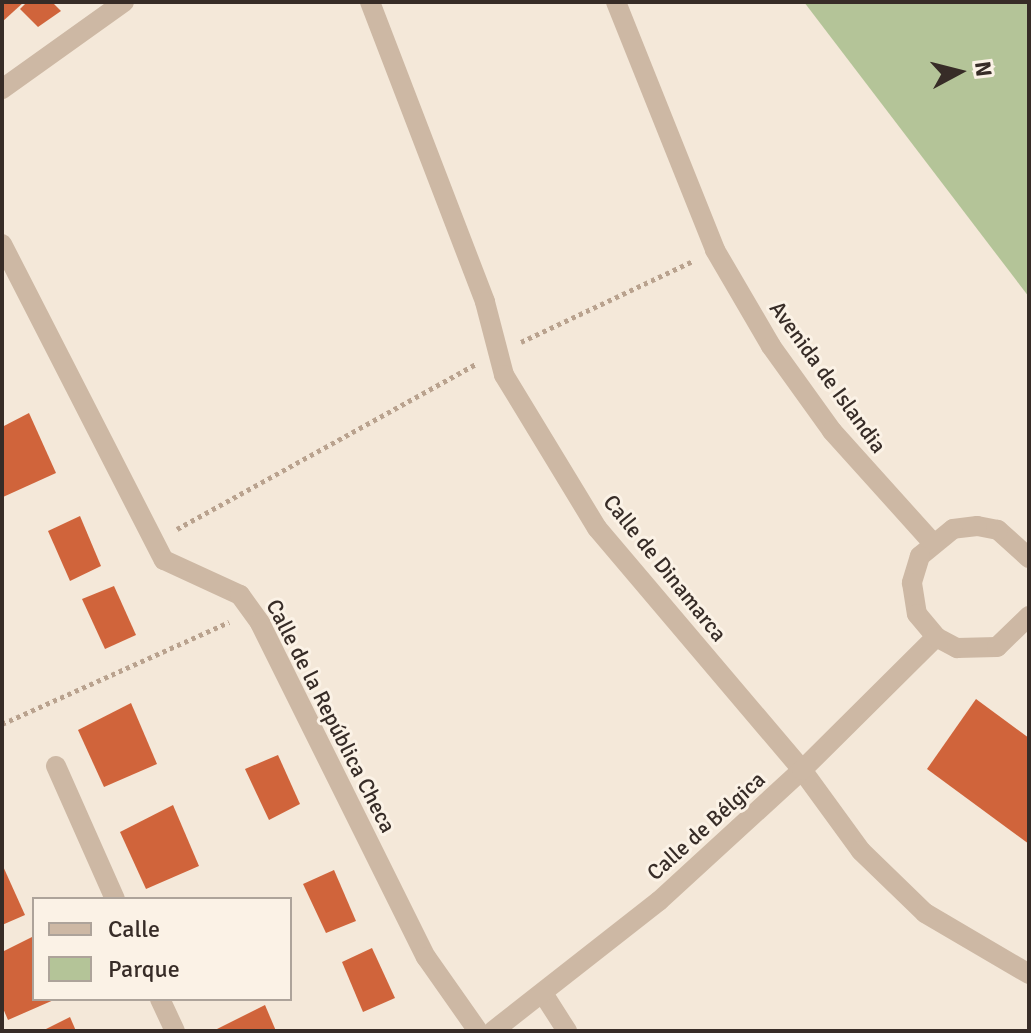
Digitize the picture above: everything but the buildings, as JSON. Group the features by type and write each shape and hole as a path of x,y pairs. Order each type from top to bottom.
{"street":[{"path":"2,89 124,2"},
{"name":"Calle de Dinamarca","path":"370,2 485,302 504,375 597,528 802,770 861,851 925,913 1029,974"},
{"name":"Avenida de Islandia","path":"616,2 715,250 771,346 832,431 932,542"},
{"name":"Calle de la República Checa","path":"2,244 164,560 240,595 252,611 426,957 478,1031"},
{"path":"1028,621 1009,640 984,650 957,648 936,637 917,614 912,583 920,556 932,542 953,529 977,526 1015,540 1029,558"},
{"name":"Calle de Bélgica","path":"493,1031 544,995 659,901 802,770 936,637"},
{"path":"56,766 114,897"},
{"path":"544,995 567,1031"},
{"path":"161,1001 175,1031"}],"path":[{"path":"155,541 498,353 715,250"},
{"path":"2,724 252,611"}],"green space":[{"path":"804,2 1029,2 1029,297"}]}
